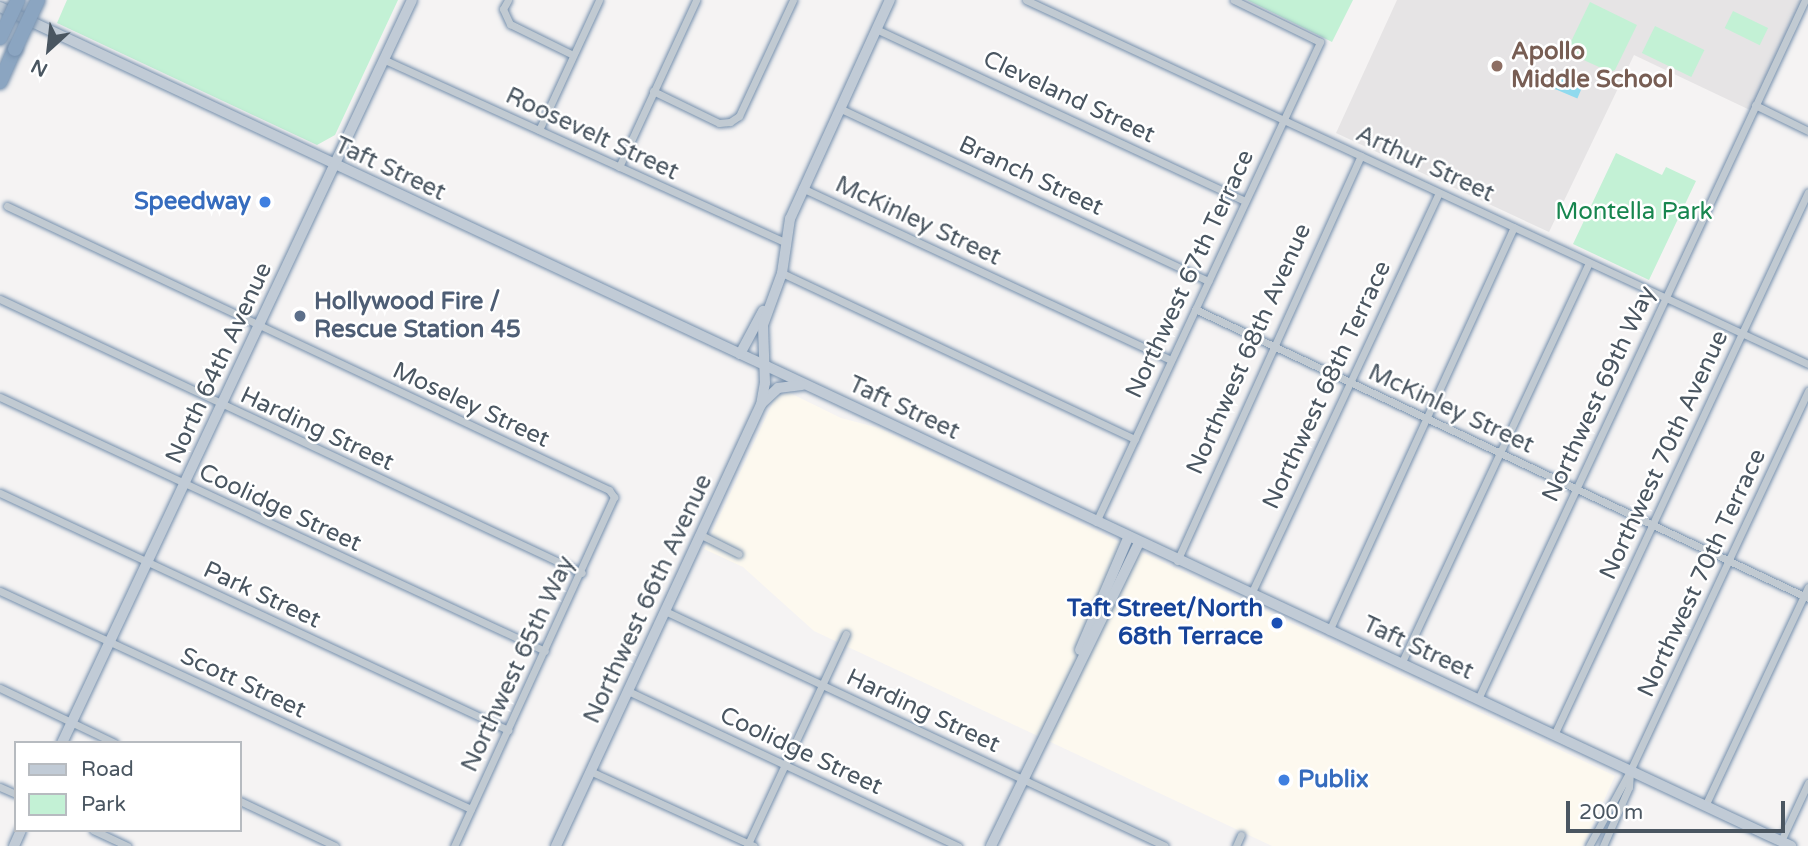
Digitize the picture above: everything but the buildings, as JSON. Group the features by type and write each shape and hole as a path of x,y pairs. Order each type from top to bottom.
{"highway":[{"path":"0,38 18,0"},
{"path":"0,82 38,0"}],"street":[{"name":"North 64th Avenue","path":"63,741 412,0"},
{"path":"508,0 505,19 573,55"},
{"path":"539,130 599,0"},
{"path":"619,167 696,0"},
{"path":"653,91 719,123 730,122 739,116 793,0"},
{"path":"740,354 782,273 784,243 801,188 890,0"},
{"name":"Arthur Street","path":"1026,0 1808,364"},
{"name":"Northwest 67th Terrace","path":"1096,523 1320,42 1234,0"},
{"name":"Northwest 69th Way","path":"1478,699 1805,0"},
{"name":"Taft Street","path":"0,7 334,166 1786,844"},
{"name":"Cleveland Street","path":"876,29 1245,201"},
{"name":"Roosevelt Street","path":"385,60 784,243"},
{"path":"1755,105 1808,131"},
{"name":"Branch Street","path":"838,107 1208,281"},
{"name":"Northwest 68th Avenue","path":"1177,561 1272,346 1361,156"},
{"name":"McKinley Street","path":"801,188 1171,360"},
{"name":"Northwest 70th Avenue","path":"1554,735 1808,192"},
{"name":"Northwest 68th Terrace","path":"1251,594 1348,382 1439,193"},
{"name":"Moseley Street","path":"7,206 608,490 614,497"},
{"path":"1329,631 1424,418 1514,227"},
{"path":"1401,664 1589,262"},
{"path":"782,273 1135,439"},
{"name":"Harding Street","path":"0,299 582,573"},
{"name":"Northwest 66th Avenue","path":"556,846 761,405 765,366 763,326 768,303"},
{"name":"McKinley Street","path":"1195,309 1729,560"},
{"path":"761,405 778,388 805,385"},
{"name":"Northwest 70th Terrace","path":"1630,771 1808,391"},
{"name":"Coolidge Street","path":"0,397 545,651"},
{"name":"Park Street","path":"0,493 147,564 508,730"},
{"name":"Northwest 65th Way","path":"454,846 582,573 614,497"},
{"path":"701,535 739,554"},
{"path":"991,846 1134,540"},
{"path":"1729,560 1806,597"},
{"path":"1705,806 1806,597 1808,587"},
{"name":"Scott Street","path":"0,591 471,809"},
{"name":"Harding Street","path":"665,611 1165,846"},
{"path":"590,771 749,845 846,634"},
{"path":"0,688 112,741"},
{"name":"Coolidge Street","path":"628,691 958,846"},
{"path":"1589,846 1630,771"},
{"path":"1603,846 1629,787 1630,771"},
{"path":"1786,844 1808,783"},
{"path":"242,802 335,846"},
{"path":"97,832 127,846"},
{"path":"1236,846 1241,835"}],"shaded area":[{"name":"Apollo Middle School","path":"1397,0 1805,0 1752,111 1634,55 1549,232 1336,133"},
{"path":"788,392 841,418 879,428 1615,776 1583,846 1272,846 814,631 743,567 704,549 775,398"}],"green space":[{"path":"67,0 398,0 335,135 317,145 57,23"},
{"path":"1247,0 1353,0 1332,42"},
{"path":"1590,2 1637,25 1615,70 1610,72 1566,52"},
{"path":"1733,11 1768,28 1760,45 1725,28"},
{"path":"1655,26 1704,50 1691,77 1642,53"},
{"name":"Montella Park","path":"1616,153 1662,175 1666,167 1696,181 1649,280 1573,244"}],"water":[{"path":"1561,73 1584,83 1577,98 1554,89"}],"place":[{"name":"Apollo Middle School","path":"1497,66"},
{"name":"Speedway","path":"265,202"},
{"name":"Hollywood Fire / Rescue Station 45","path":"300,316"},
{"name":"Taft Street/North 68th Terrace","path":"1277,623"},
{"name":"Publix","path":"1284,780"}]}
